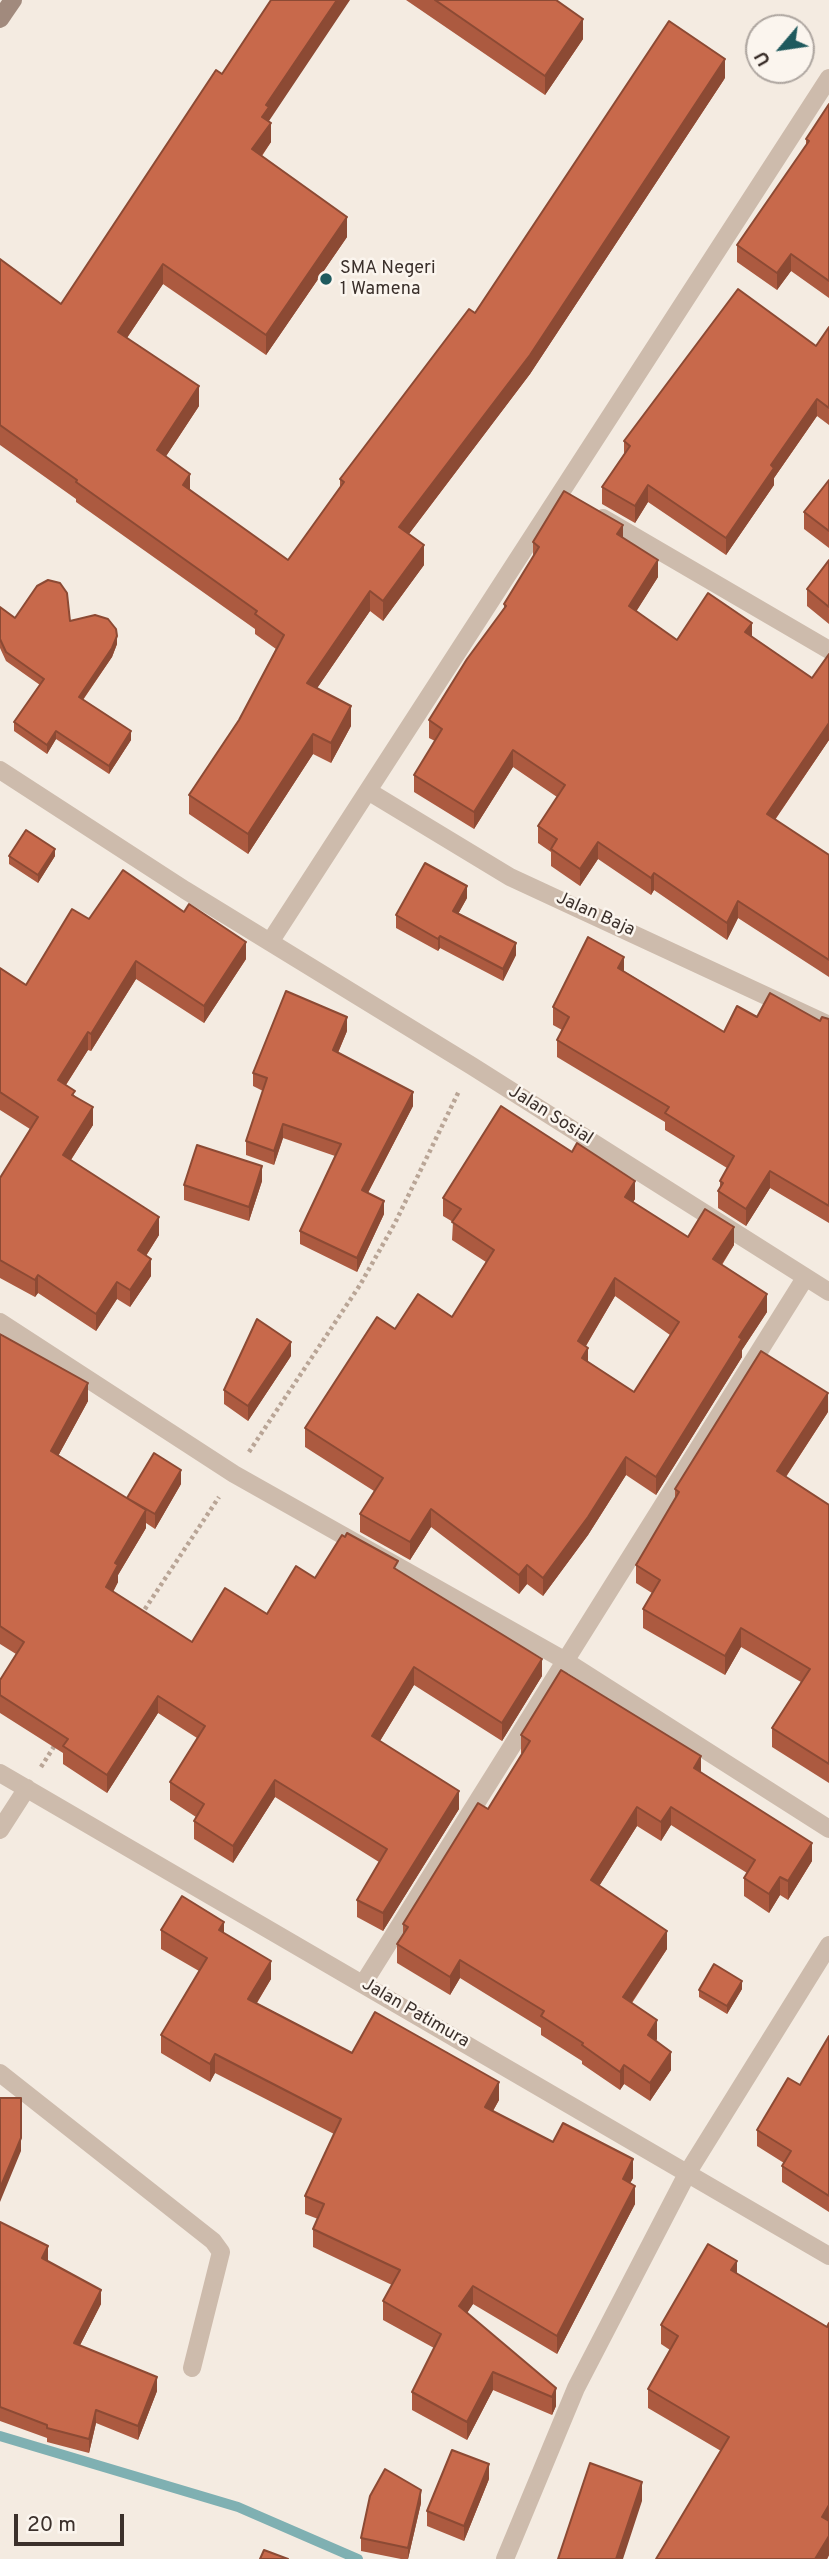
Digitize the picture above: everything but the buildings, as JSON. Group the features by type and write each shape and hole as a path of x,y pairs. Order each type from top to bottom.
{"main road":[{"path":"0,19 13,0"}],"street":[{"path":"270,942 368,790 573,500 829,78"},
{"path":"573,500 829,650"},
{"name":"Jalan Sosial","path":"0,770 185,890 472,1066 829,1292"},
{"name":"Jalan Baja","path":"368,790 510,877 829,1024"},
{"path":"363,1984 804,1278"},
{"path":"0,1322 234,1474 565,1660 829,1829"},
{"name":"Jalan Patimura","path":"0,1773 829,2256"},
{"path":"0,1830 27,1788"},
{"path":"505,2559 576,2388 688,2172 829,1945"},
{"path":"0,2073 213,2241 221,2252 192,2368"}],"path":[{"path":"134,1625 360,1285 395,1223 472,1066"},
{"path":"27,1788 58,1742"}],"waterway":[{"path":"0,2436 238,2507 358,2559"}],"place":[{"name":"SMA Negeri 1 Wamena","path":"326,279"}]}
